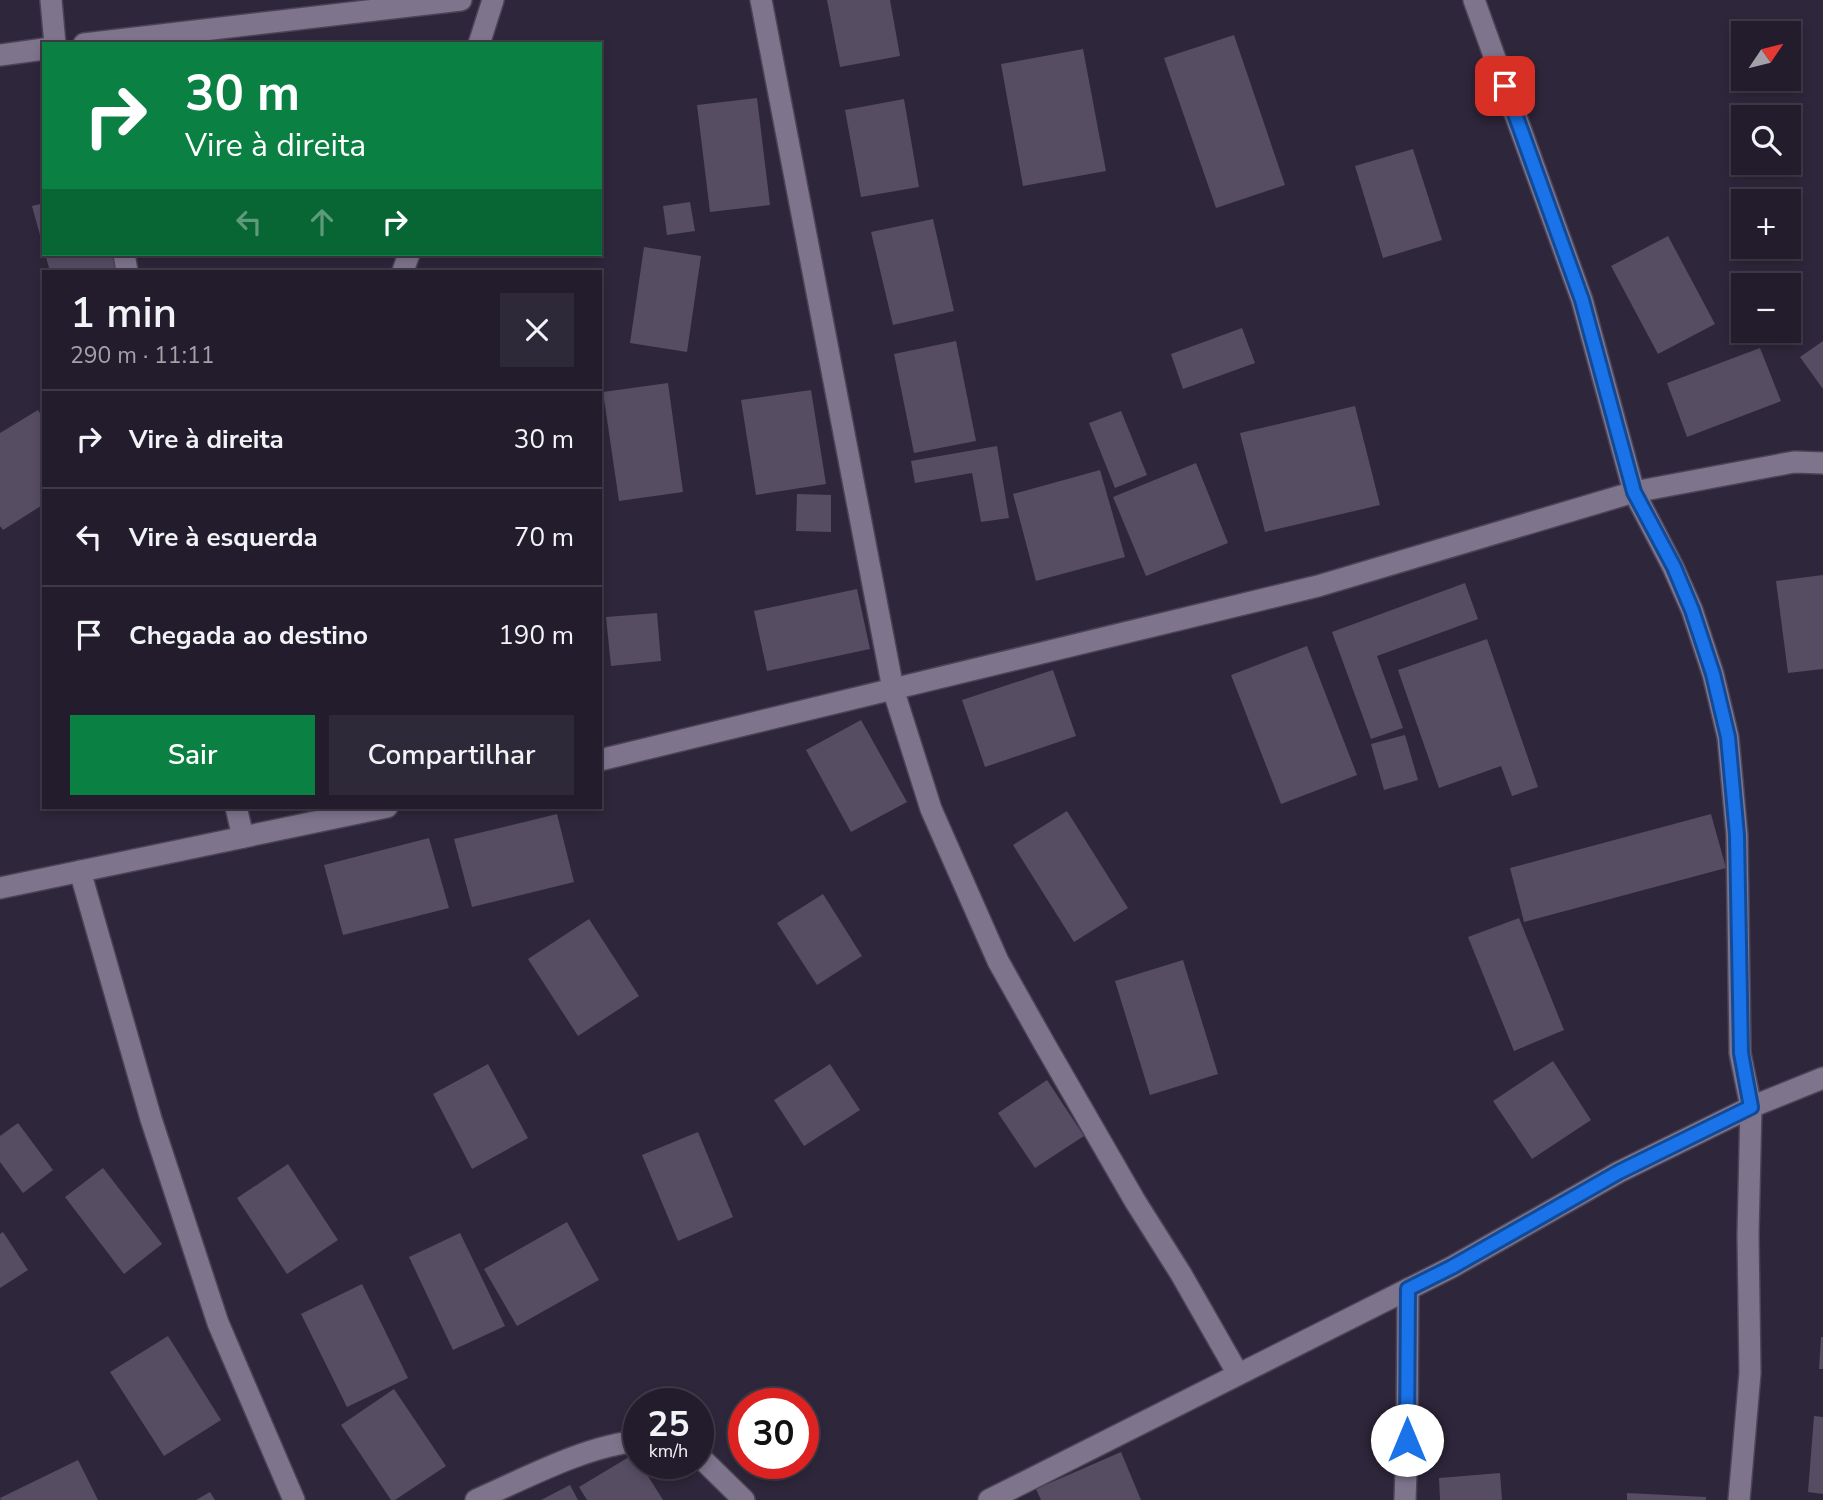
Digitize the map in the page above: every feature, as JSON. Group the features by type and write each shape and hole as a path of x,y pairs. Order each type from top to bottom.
{"street":[{"path":"51,0 55,42"},
{"path":"101,42 379,5 461,0"},
{"path":"480,42 493,0"},
{"path":"761,0 893,689 931,809 999,961 1135,1201 1181,1274 1238,1374"},
{"path":"1474,0 1582,300 1634,492 1674,567 1692,610 1713,674 1728,737 1737,835 1741,1053 1751,1107 1748,1235 1750,1373 1739,1500"},
{"path":"0,55 42,49"},
{"path":"602,760 1318,586 1634,492 1794,462 1823,463"},
{"path":"236,809 243,837"},
{"path":"0,888 377,809"},
{"path":"80,871 151,1119 218,1323 293,1500"},
{"path":"989,1500 1452,1267 1619,1172 1751,1107 1823,1078"},
{"path":"1405,1500 1408,1289"},
{"path":"477,1500 550,1468 623,1442"},
{"path":"714,1471 744,1500"}],"building":[{"path":"827,0 890,0 900,56 840,67"},
{"path":"1234,35 1285,185 1216,208 1164,58"},
{"path":"1083,49 1106,171 1023,186 1001,64"},
{"path":"757,98 770,205 710,212 697,105"},
{"path":"904,99 919,187 861,197 845,110"},
{"path":"1413,149 1442,240 1383,258 1355,166"},
{"path":"690,202 695,231 667,235 663,206"},
{"path":"42,204 42,242 32,206"},
{"path":"933,219 954,311 893,325 871,232"},
{"path":"1668,236 1715,324 1658,354 1611,266"},
{"path":"644,247 701,256 687,352 630,343"},
{"path":"46,256 113,256 117,270 50,270"},
{"path":"1242,328 1255,363 1183,389 1171,354"},
{"path":"956,341 976,441 914,453 894,354"},
{"path":"1823,341 1823,389 1800,357"},
{"path":"1760,348 1781,401 1687,437 1667,383"},
{"path":"668,383 683,492 619,501 603,392"},
{"path":"811,390 826,484 756,495 741,400"},
{"path":"1355,406 1380,505 1265,532 1240,433"},
{"path":"38,410 42,417 42,505 3,530 0,526 0,433"},
{"path":"1121,411 1147,475 1115,488 1089,423"},
{"path":"997,446 1009,518 981,522 972,473 915,483 911,461"},
{"path":"1196,463 1228,543 1146,576 1113,497"},
{"path":"1100,470 1125,557 1036,581 1013,494"},
{"path":"797,494 831,495 831,532 796,531"},
{"path":"1823,575 1823,669 1788,673 1776,581"},
{"path":"1465,583 1478,619 1377,656 1403,728 1371,739 1332,632"},
{"path":"857,589 870,649 767,671 754,611"},
{"path":"657,613 661,661 611,666 606,617"},
{"path":"1487,639 1538,787 1512,796 1501,766 1439,788 1398,670"},
{"path":"1307,646 1357,775 1281,804 1231,675"},
{"path":"1053,670 1076,736 985,767 962,700"},
{"path":"861,720 907,802 851,832 806,750"},
{"path":"1405,735 1418,780 1384,790 1371,744"},
{"path":"1067,811 1128,908 1074,942 1013,845"},
{"path":"557,814 574,882 472,907 454,839"},
{"path":"1711,814 1726,868 1524,922 1510,868"},
{"path":"429,838 449,908 343,935 324,865"},
{"path":"823,894 862,956 817,985 777,923"},
{"path":"1519,918 1564,1030 1514,1051 1468,937"},
{"path":"589,919 639,996 578,1036 528,959"},
{"path":"1183,960 1218,1074 1150,1095 1115,981"},
{"path":"1553,1061 1591,1120 1532,1159 1493,1101"},
{"path":"488,1064 528,1138 472,1169 433,1094"},
{"path":"830,1064 860,1110 804,1146 774,1100"},
{"path":"1047,1080 1084,1136 1035,1168 998,1113"},
{"path":"18,1123 53,1170 23,1193 0,1162 0,1136"},
{"path":"698,1132 733,1217 678,1241 642,1155"},
{"path":"288,1164 338,1240 287,1274 237,1198"},
{"path":"103,1168 162,1244 124,1274 65,1197"},
{"path":"567,1222 599,1280 517,1326 484,1269"},
{"path":"3,1232 28,1270 0,1288 0,1234"},
{"path":"460,1233 505,1326 453,1350 409,1257"},
{"path":"362,1284 408,1378 347,1407 301,1314"},
{"path":"168,1336 221,1420 164,1456 110,1372"},
{"path":"1821,1337 1823,1369 1819,1369"},
{"path":"394,1389 446,1466 395,1500 391,1500 341,1425"},
{"path":"1814,1416 1823,1417 1823,1494 1808,1492"},
{"path":"1121,1452 1141,1500 1041,1500 1036,1489"},
{"path":"78,1460 98,1500 1,1500 0,1498"},
{"path":"623,1461 623,1479 650,1479 663,1500 587,1500 579,1487"},
{"path":"1500,1473 1502,1500 1440,1500 1439,1478"},
{"path":"570,1485 578,1500 541,1500"},
{"path":"210,1492 215,1500 196,1500"},
{"path":"1627,1493 1706,1497 1706,1500 1627,1500"}],"route":[{"path":"1407,1440 1408,1289 1619,1172 1751,1107 1741,1053 1737,835 1728,737 1713,674 1692,610 1674,567 1634,492 1582,300 1505,86"}]}
